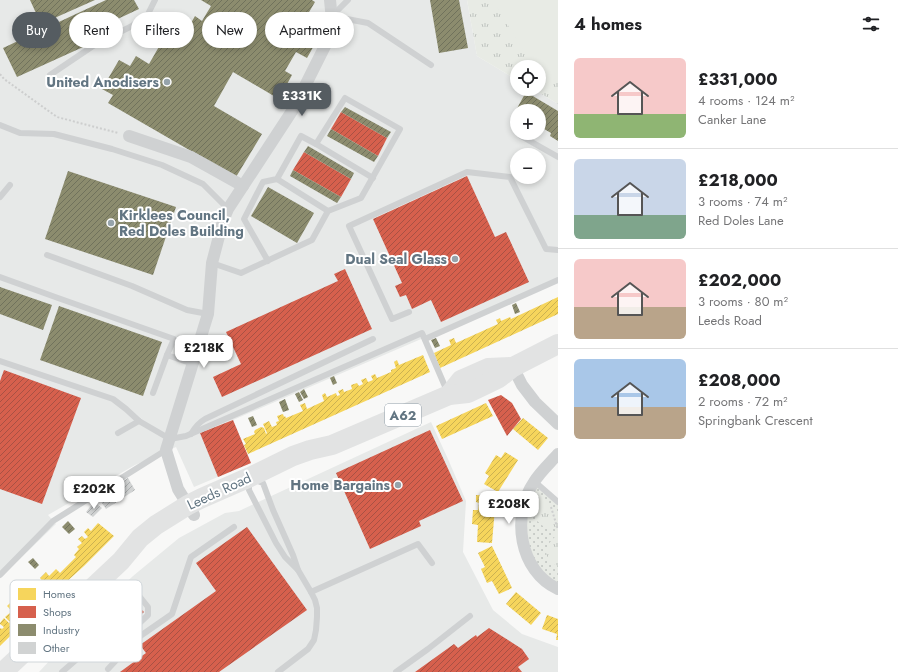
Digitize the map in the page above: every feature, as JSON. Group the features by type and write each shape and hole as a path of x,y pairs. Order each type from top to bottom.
{"main road":[{"name":"Leeds Road","path":"101,580 121,561 140,538 156,525 191,510 202,498 254,483 293,456 332,445 449,394 461,380 488,368 513,367 558,344"},
{"name":"Leeds Road","path":"3,672 14,662"}],"street":[{"path":"330,0 331,12"},
{"path":"191,510 178,489 168,444 208,314 212,264 223,221 228,209 294,108 324,48"},
{"path":"129,136 191,157 243,186"},
{"path":"513,367 522,385 535,402 558,424"},
{"path":"558,454 534,481 527,494 522,510 521,532 526,553 537,573 553,587 558,589"}],"lane":[{"path":"50,75 96,44 132,26 148,14 155,0"},
{"path":"335,12 348,0"},
{"path":"354,20 368,23 431,65"},
{"path":"212,264 241,273 312,240 328,211 362,198 400,129 345,98 316,144"},
{"path":"0,125 20,133 54,134 162,165 203,184 228,209"},
{"path":"277,179 301,136 372,178"},
{"path":"528,140 558,157"},
{"path":"409,312 392,319 349,226 467,172 510,177 546,249 558,250"},
{"path":"268,260 244,219 263,182 277,179 328,211"},
{"path":"0,197 10,185"},
{"path":"47,255 132,286 187,310 208,314"},
{"path":"0,277 174,338 153,393"},
{"path":"424,339 558,280"},
{"path":"0,575 53,521 168,444 422,333 449,394"},
{"path":"192,434 194,428 204,419 373,339"},
{"path":"167,355 193,364"},
{"path":"0,361 113,399 168,444"},
{"path":"118,433 139,421"},
{"path":"534,481 558,502"},
{"path":"254,483 273,510 298,570 311,592 317,608 314,640 308,649 278,672"},
{"path":"254,483 276,543 285,557 298,570"},
{"path":"142,635 172,614 191,557 234,527"},
{"path":"311,592 418,544 432,563"},
{"path":"142,600 148,607 148,615 142,621"},
{"path":"396,672 470,616"},
{"path":"62,672 74,662"},
{"path":"108,669 115,662"}],"path":[{"path":"0,74 4,79 56,117 129,136"},
{"path":"550,495 548,500 558,530"}],"shaded area":[{"path":"0,0 467,0 477,56 510,76 510,96 545,96 558,104 558,280 233,420 251,463 194,487 176,447 135,465 48,515 56,524 0,578"},
{"path":"431,422 466,501 463,552 493,610 522,634 558,647 558,672 39,672 48,662 142,662 142,580 129,580 179,538 225,513 239,511"}],"green space":[{"path":"467,0 558,0 558,104 545,96 546,96 546,60 510,60 510,76 477,56"},
{"path":"493,0 558,0 558,77 546,84 546,60 529,60"},
{"path":"534,485 558,505 558,586 538,571 524,532"},
{"path":"539,498 555,513 558,513 558,566 549,559 546,552 549,543 557,535 554,527 544,527 536,520 533,513"}],"building: Homes":[{"path":"558,297 558,314 440,368 434,353 451,345 449,340 454,338 456,343 498,324 496,320 500,318 501,321 510,317 511,319"},
{"path":"423,355 430,372 248,454 244,445 246,444 243,439 255,434 255,430 261,427 264,428 266,434 267,433 263,424 269,421 272,427 277,425 276,422 279,421 277,416 283,414 286,418 303,411 300,405 305,403 307,409 324,401 322,395 325,393 327,397 336,393 337,396 340,395 338,391 343,389 344,392 352,389 351,385 357,383 359,386 363,384 361,380 366,378 368,382 373,380 371,376 375,374 377,378 391,372 391,370 396,368 394,362 397,360 399,365"},
{"path":"486,403 493,416 442,439 436,426"},
{"path":"523,418 548,438 538,450 513,429"},
{"path":"505,452 518,460 498,492 484,484 489,476 485,473 496,455 501,458"},
{"path":"476,495 496,496 492,543 477,542 478,525 472,524 473,510 478,510 479,503 476,502"},
{"path":"98,523 114,536 68,580 42,580 40,578 46,572 49,576 56,569 60,573 76,557 74,555 79,549 77,547 82,543 78,539 82,536 85,539 88,537 84,532 88,528 91,531"},
{"path":"492,546 512,588 499,594 492,581 487,583 481,569 485,567 478,553"},
{"path":"516,592 541,613 531,625 506,604"},
{"path":"10,613 10,622 5,617"},
{"path":"547,615 558,619 558,640 556,640 557,634 542,629"},
{"path":"4,618 9,623 10,622 10,636 0,646 0,628 2,629 4,627 0,623"}],"building: Shops":[{"path":"341,112 387,138 378,156 331,129"},
{"path":"304,152 351,179 341,197 293,170"},
{"name":"Dual Seal Glass","path":"467,176 495,237 506,232 529,282 441,322 431,300 412,309 406,295 400,297 395,286 402,283 373,219"},
{"path":"345,269 372,329 222,397 213,377 241,364 226,332 338,281 334,274"},
{"path":"4,370 81,398 42,504 0,489 0,381"},
{"path":"501,395 512,403 521,419 507,436 488,400"},
{"path":"233,420 251,463 218,477 200,433"},
{"name":"Home Bargains","path":"430,430 463,501 419,521 421,526 370,549 336,473"},
{"path":"247,527 307,610 219,672 120,672 134,662 142,662 142,656 146,653 142,648 142,644 216,591 196,563"},
{"path":"489,628 522,649 529,659 518,667 522,672 415,672 454,644 458,648"}],"building: Industry":[{"path":"30,0 95,0 61,15 61,12 36,12"},
{"path":"106,0 134,0 139,9 123,16 123,12 80,12"},
{"name":"United Anodisers","path":"201,0 312,0 315,2 309,12 265,12 265,48 313,48 307,58 296,52 285,71 292,75 279,99 233,72 214,106 262,134 236,177 108,103 113,95 102,89 119,60 130,66 136,56 149,64 158,48 194,48 195,16 202,21 202,48 257,48 257,12 207,12 211,6"},
{"path":"430,0 459,0 468,48 439,53"},
{"path":"69,17 69,48 81,48 17,77 3,48 12,44 12,48 61,48 61,21"},
{"path":"524,96 533,96 558,111 558,141 550,136 551,133 546,130 546,104 519,104"},
{"path":"345,107 391,132 387,138 341,112"},
{"path":"331,129 378,156 374,162 327,136"},
{"path":"308,146 354,173 351,179 304,152"},
{"path":"293,170 341,197 337,203 290,176"},
{"name":"Kirklees Council, Red Doles Building","path":"68,171 176,207 153,275 45,239"},
{"path":"268,187 314,213 297,243 251,216"},
{"path":"0,287 52,305 43,330 0,314"},
{"path":"516,303 520,312 515,314 512,305"},
{"path":"59,306 162,342 143,396 40,360"},
{"path":"436,338 440,346 435,348 431,340"},
{"path":"334,376 337,383 333,385 330,378"},
{"path":"304,389 308,397 304,399 300,392"},
{"path":"299,392 303,400 299,402 295,394"},
{"path":"285,399 289,410 283,412 279,402"},
{"path":"253,416 257,425 252,427 248,418"},
{"path":"68,521 75,529 69,534 62,527"},
{"path":"33,558 39,565 35,569 28,562"}],"building: Other":[{"path":"128,478 135,490 106,509 98,497"},
{"path":"94,502 102,508 93,517 86,512"}],"place":[{"name":"United Anodisers","path":"167,82"},
{"name":"Kirklees Council, Red Doles Building","path":"111,223"},
{"name":"Dual Seal Glass","path":"455,259"},
{"name":"Home Bargains","path":"398,485"}]}
